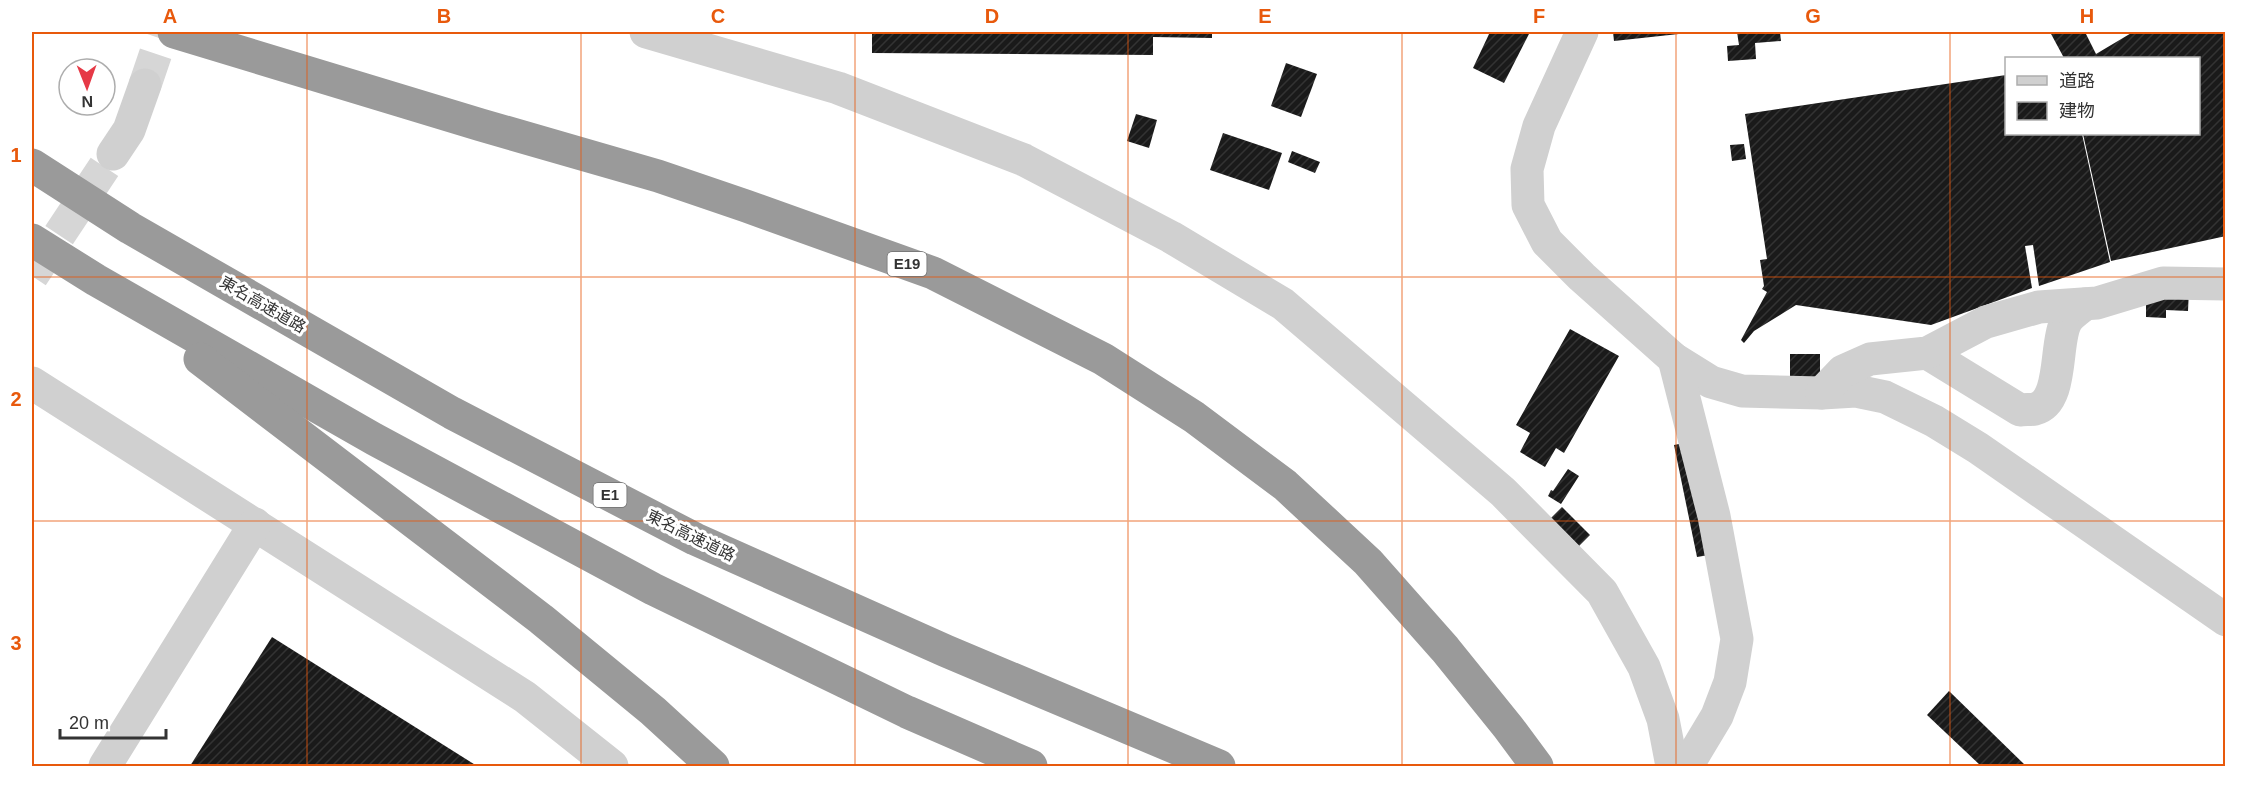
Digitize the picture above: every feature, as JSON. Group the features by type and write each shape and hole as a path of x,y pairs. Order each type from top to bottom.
{"highway":[{"name":"E19","path":"174,32 658,176 746,206 933,273 1103,359 1194,417 1286,485 1368,562 1445,649 1508,727 1536,766"},
{"name":"東名高速道路","path":"32,165 130,228 452,413 695,539 946,651 1219,766"},
{"path":"32,240 374,439 652,589 907,712 1031,766"},
{"path":"96,279 541,619 653,711 713,766"}],"street":[{"path":"646,32 838,88 1024,160 1171,237 1283,303 1503,492 1602,592 1644,668 1663,719 1672,766"},
{"path":"1582,32 1539,126 1527,169 1528,205 1547,242 1582,276 1674,359 1711,382 1742,392 1856,391 1885,397 1934,421 1978,448 2226,620"},
{"path":"112,154 129,130 145,85"},
{"path":"1822,393 1843,371 1870,359 1927,353 1986,322 2039,307 2097,303 2163,284 2226,284"},
{"path":"1927,353 1947,363 2020,410 2036,409 2049,400 2055,383 2061,333 2066,321 2085,304"},
{"path":"1674,359 1711,506 1737,639 1730,682 1717,716 1687,766"},
{"path":"32,383 525,697 612,766"},
{"path":"105,766 255,524"}],"building":[{"path":"872,32 1212,32 1212,38 1153,37 1153,55 872,53"},
{"path":"1490,32 1530,32 1504,83 1473,68"},
{"path":"1613,32 1688,32 1688,33 1614,41"},
{"path":"1737,32 1780,32 1781,41 1755,43 1756,59 1728,61 1727,46 1739,45"},
{"path":"2050,32 2085,32 2096,54 2133,32 2226,32 2226,236 2111,261 2083,135 2200,135 2200,57 2063,57"},
{"path":"1286,63 1317,74 1301,117 1271,106"},
{"path":"2005,75 2005,135 2082,135 2110,262 2039,286 2033,245 2025,246 2032,288 1931,325 1796,305 1754,331 1744,343 1741,340 1767,292 1762,289 1764,286 1760,260 1767,259 1745,114"},
{"path":"1136,114 1157,120 1149,148 1127,141"},
{"path":"1223,133 1282,153 1269,190 1210,170"},
{"path":"1744,144 1746,159 1732,161 1730,145"},
{"path":"1292,151 1320,162 1315,173 1288,162"},
{"path":"2189,289 2188,311 2166,310 2166,318 2146,317 2146,294"},
{"path":"1570,329 1619,356 1564,453 1556,448 1545,467 1520,452 1530,433 1516,425"},
{"path":"1790,354 1820,354 1820,378 1790,377"},
{"path":"1684,443 1709,555 1697,557 1674,445"},
{"path":"1568,469 1579,476 1561,504 1548,496"},
{"path":"1562,507 1590,535 1579,546 1551,518"},
{"path":"272,637 477,766 190,766"},
{"path":"1949,691 2026,766 1981,766 1927,715"}],"tunnel":[{"path":"145,85 163,32"},
{"path":"32,276 113,154"}]}
